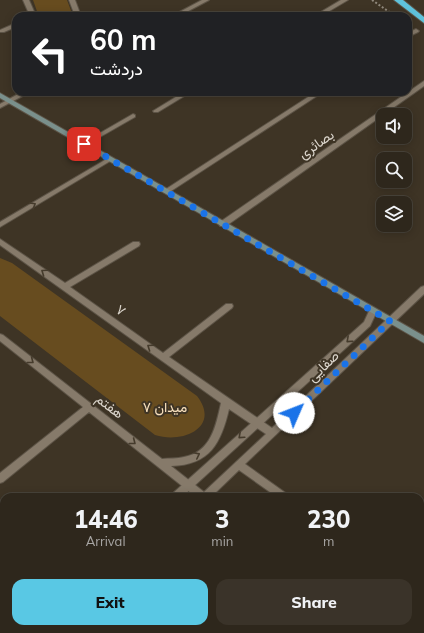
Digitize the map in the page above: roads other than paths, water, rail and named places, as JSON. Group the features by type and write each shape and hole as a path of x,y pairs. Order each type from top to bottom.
{"highway":[{"path":"398,0 424,21"}],"main road":[{"path":"0,95 424,340"}],"street":[{"path":"26,0 31,12"},
{"path":"72,0 76,12"},
{"path":"183,12 206,0"},
{"path":"324,12 345,0"},
{"path":"2,31 12,27"},
{"path":"412,32 416,30"},
{"name":"بصائری","path":"412,91 424,83"},
{"path":"0,106 19,96"},
{"path":"156,111 181,96"},
{"path":"166,191 314,96"},
{"name":"بصائری","path":"223,224 405,96"},
{"path":"84,144 133,116"},
{"path":"0,225 110,159"},
{"name":"۷","path":"0,241 226,402 272,433"},
{"path":"66,287 136,244"},
{"name":"صفایی","path":"208,493 424,289"},
{"path":"163,356 229,306"},
{"path":"179,493 256,422 367,324 373,311"},
{"name":"هفتم","path":"0,337 199,493"},
{"path":"160,463 188,460 210,449 220,429 226,402"},
{"path":"0,479 89,407"},
{"path":"239,465 278,493"}],"park label":[{"name":"میدان ۷","path":"165,407"}]}
